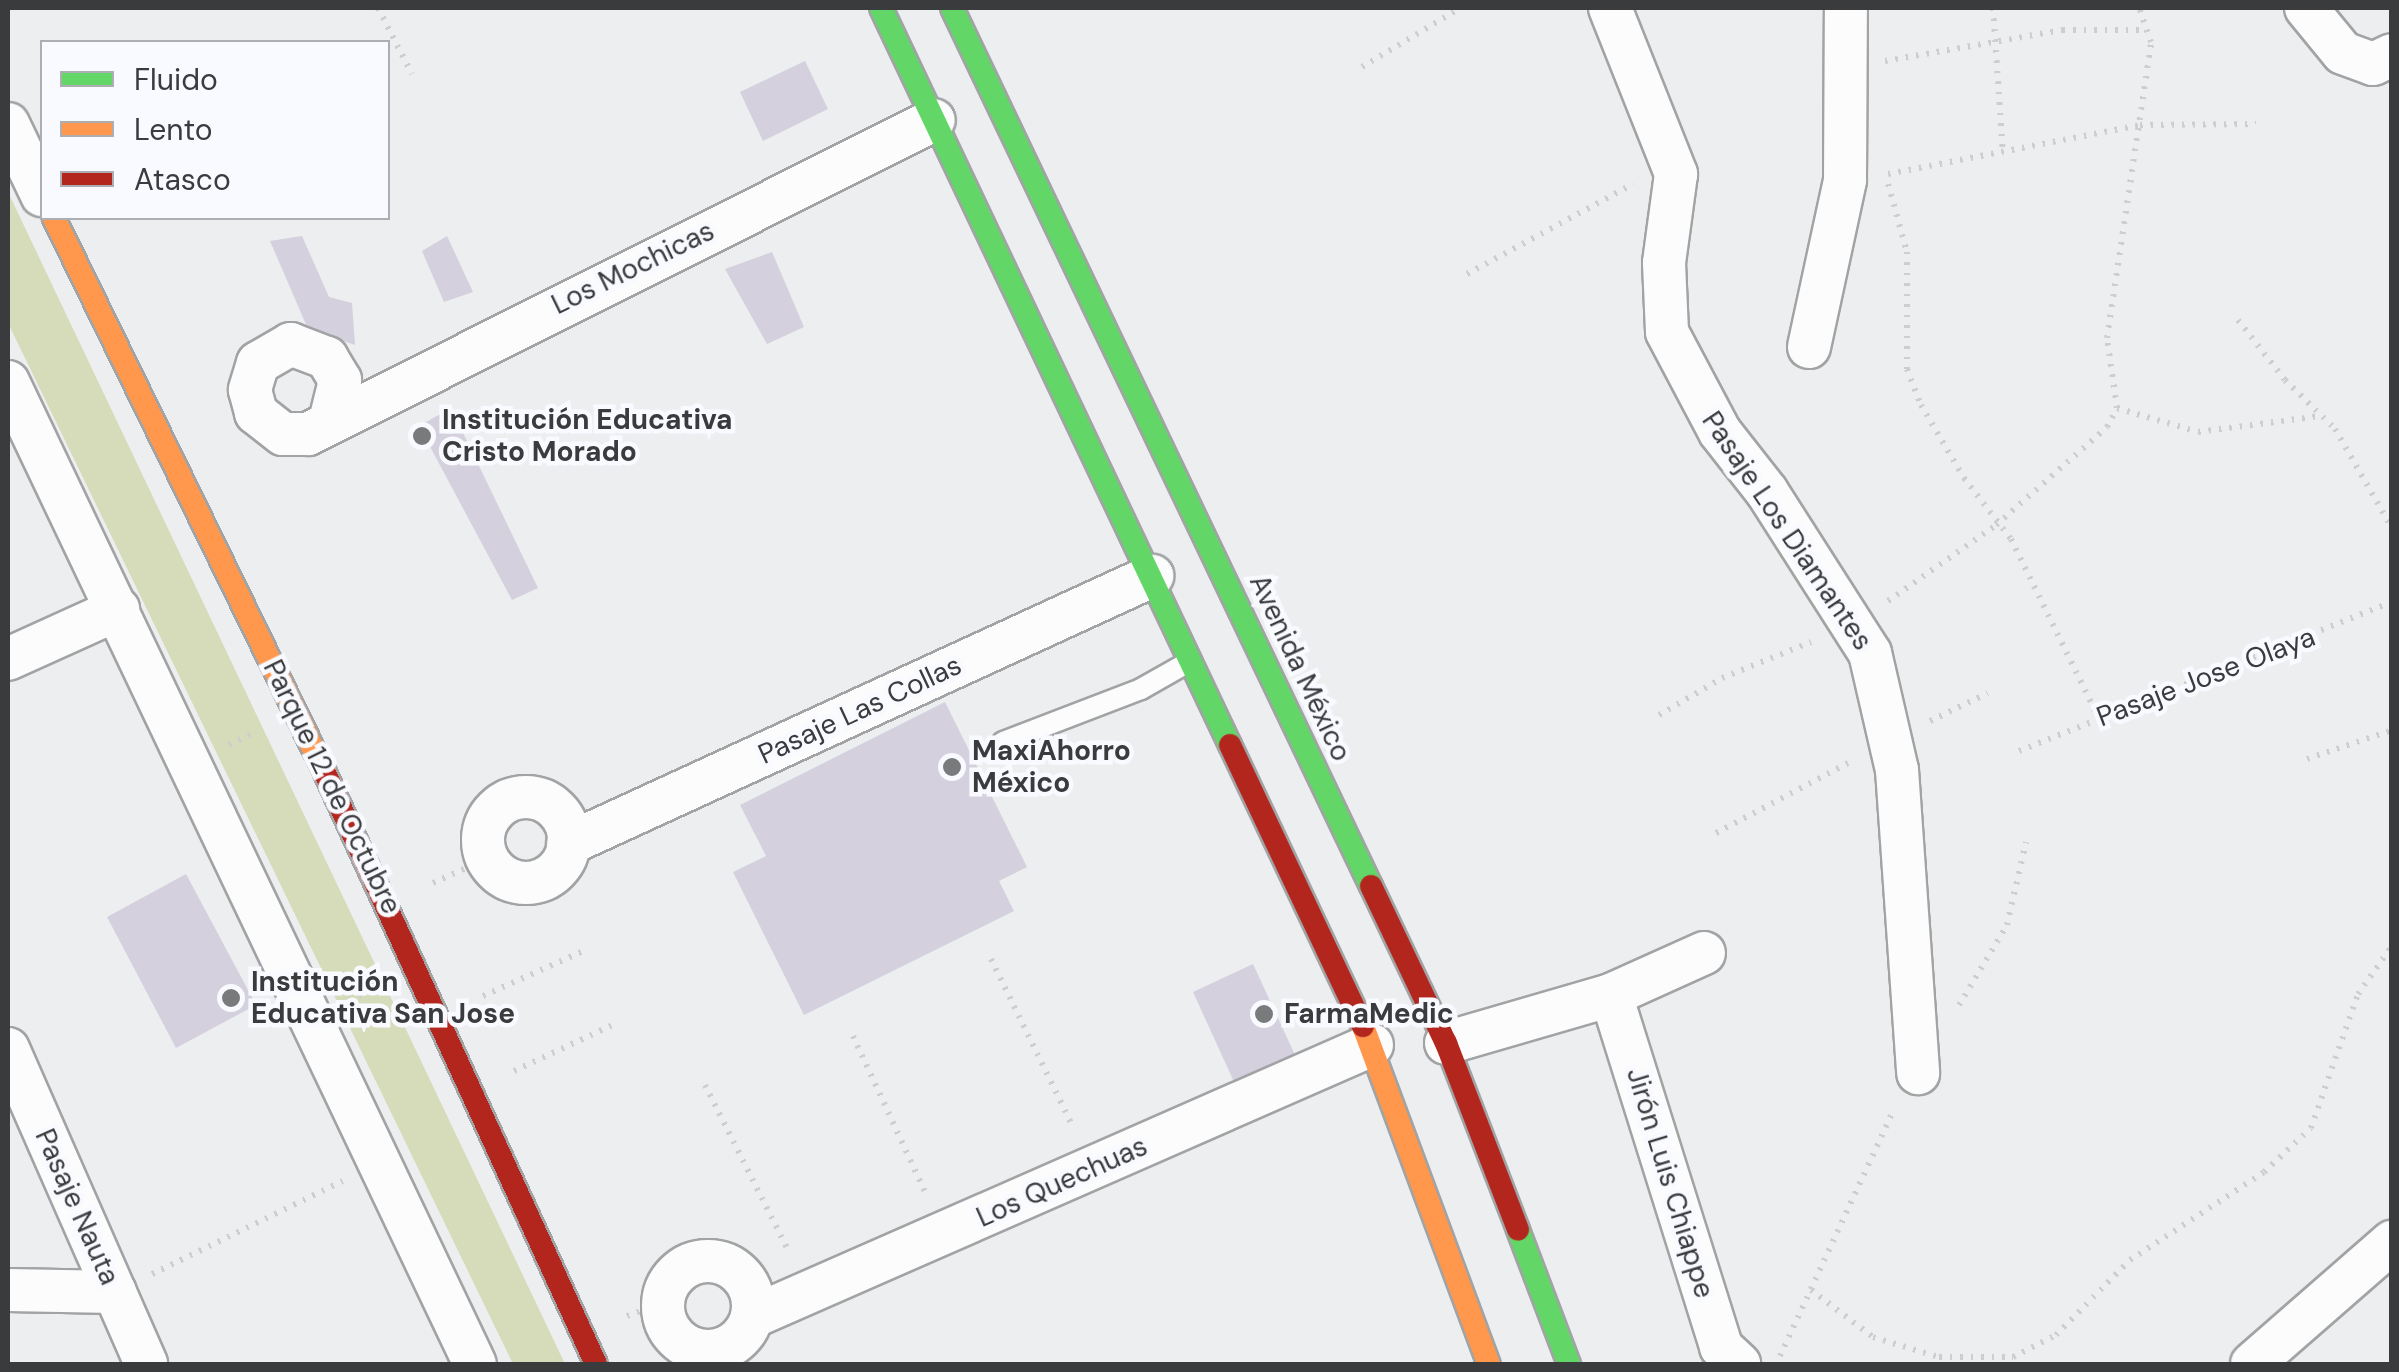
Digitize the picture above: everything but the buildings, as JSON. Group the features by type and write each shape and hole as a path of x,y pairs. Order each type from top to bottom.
{"main road":[{"path":"881,8 1372,1045 1489,1364"},
{"name":"Avenida México","path":"952,8 1446,1043 1569,1364"},
{"name":"Parque 12 de Octubre","path":"55,220 298,713 440,1016 596,1364"}],"street":[{"name":"Pasaje Los Diamantes","path":"1610,8 1676,174 1664,263 1667,332 1710,416 1767,492 1870,653 1898,770 1918,1073"},
{"path":"1809,347 1845,180 1846,8"},
{"path":"2306,8 2343,53 2372,64 2392,55"},
{"name":"Los Mochicas","path":"332,416 934,120"},
{"path":"8,124 40,191"},
{"path":"8,382 475,1364"},
{"name":"Pasaje Las Collas","path":"568,844 1152,576"},
{"path":"8,660 118,609"},
{"path":"1446,1043 1611,996 1704,953"},
{"name":"Jirón Luis Chiappe","path":"1611,996 1722,1347 1739,1364"},
{"name":"Los Quechuas","path":"752,1318 1372,1045"},
{"name":"Pasaje Nauta","path":"8,1049 146,1364"},
{"path":"2252,1364 2392,1242"},
{"path":"8,1290 115,1292"}],"lane":[{"path":"1003,742 1141,688 1188,662"}],"path":[{"path":"378,8 412,74"},
{"path":"1362,67 1460,8"},
{"path":"1993,8 2004,153"},
{"path":"1659,714 1722,678 1851,625 1996,525 2107,428 2116,408 2107,338 2151,42 2139,8"},
{"path":"1844,68 2062,30 2147,30"},
{"path":"2098,719 2037,587 1921,405 1907,368 1907,252 1884,174 2140,124 2256,124"},
{"path":"1467,274 1626,185 1676,174"},
{"path":"2238,320 2321,416 2372,485 2392,528"},
{"path":"2116,408 2198,432 2321,416"},
{"name":"Pasaje Jose Olaya","path":"2019,751 2392,602"},
{"path":"192,762 298,713"},
{"path":"2307,758 2392,730"},
{"path":"1811,1290 1872,1337 1940,1357 2013,1358 2056,1335 2130,1260 2264,1172 2311,1128 2358,994 2392,946"},
{"path":"440,1016 582,951"},
{"path":"991,959 1093,1168"},
{"path":"311,1014 420,973"},
{"path":"473,1090 617,1023"},
{"path":"853,1036 944,1233"},
{"path":"706,1085 810,1292"},
{"path":"115,1292 380,1162"}],"green space":[{"path":"8,192 565,1364 513,1364 8,323"}],"traffic: fast":[{"path":"881,8 1230,745"},
{"path":"952,8 1371,886"},
{"path":"1518,1230 1569,1364"}],"traffic: slow":[{"path":"55,220 325,773"},
{"path":"1363,1026 1489,1364"}],"traffic: jam":[{"path":"1230,745 1363,1026"},
{"path":"325,773 596,1364"},
{"path":"1371,886 1446,1043 1518,1230"}],"place":[{"name":"Institución Educativa Cristo Morado","path":"422,436"},
{"name":"MaxiAhorro México","path":"952,767"},
{"name":"Institución Educativa San Jose","path":"231,998"},
{"name":"FarmaMedic","path":"1264,1014"}]}
